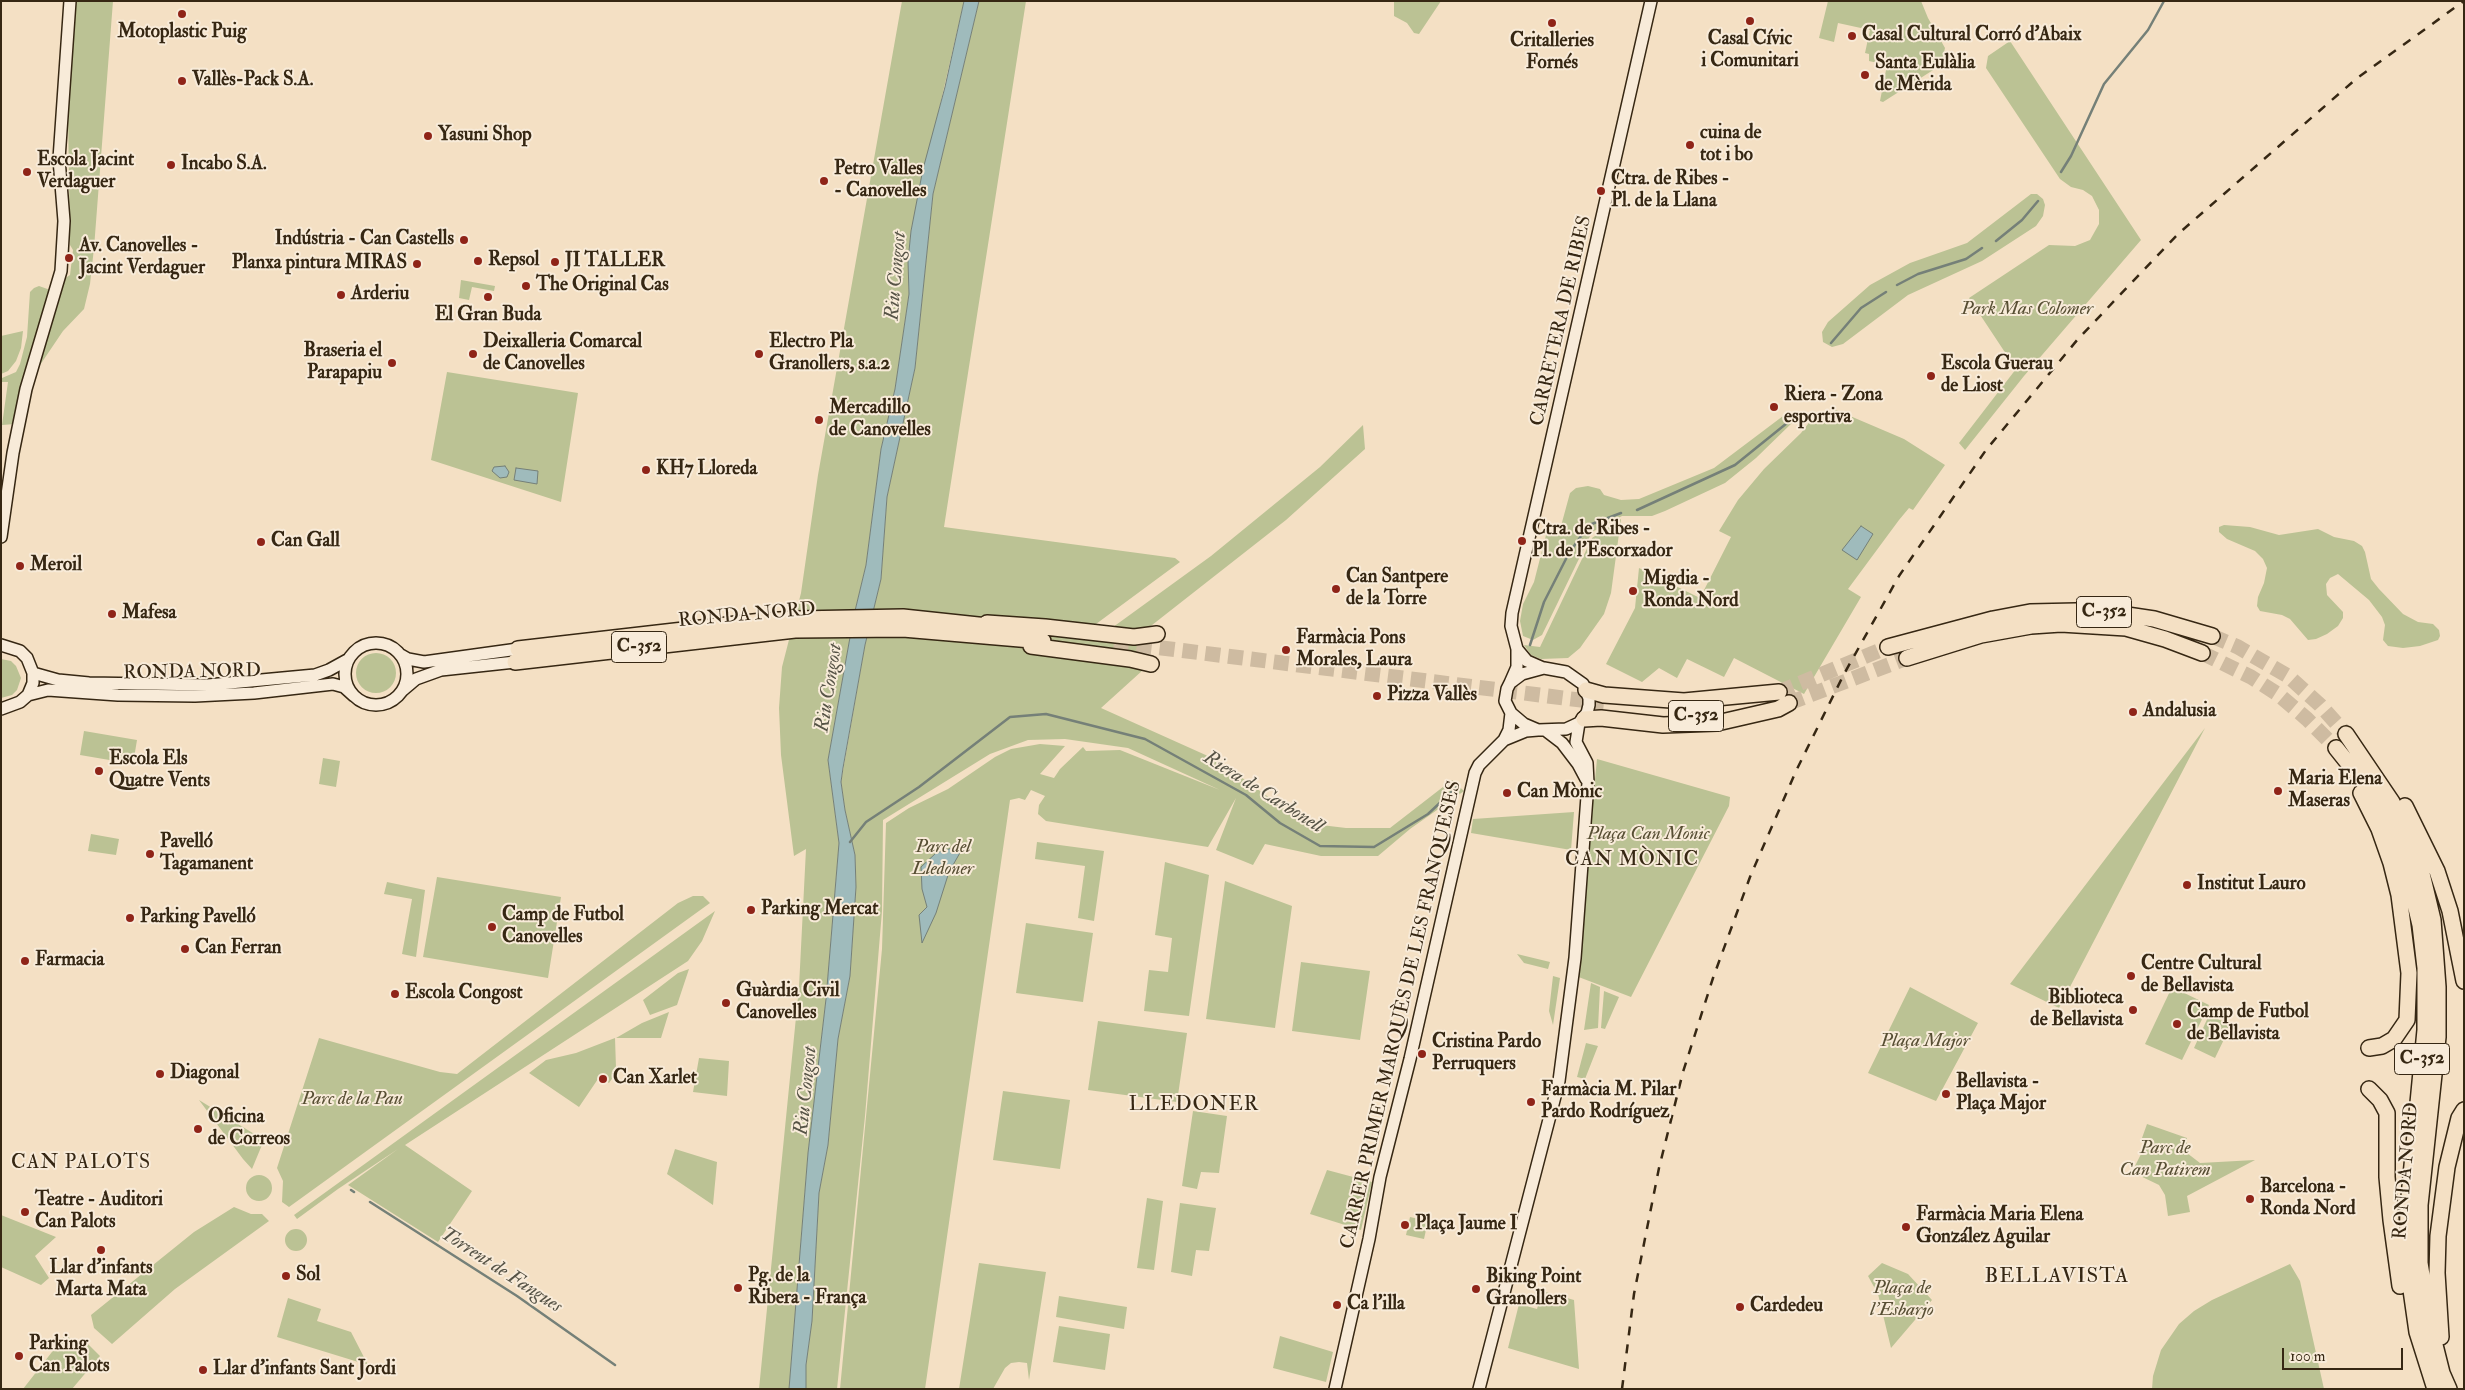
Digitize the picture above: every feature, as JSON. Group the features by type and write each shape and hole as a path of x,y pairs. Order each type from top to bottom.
{"highway":[{"name":"C-352","path":"1888,647 1993,619 2030,612 2076,610 2107,612 2154,619 2212,636"},
{"name":"C-352","path":"1907,658 1980,635 2031,626 2061,624 2126,628 2166,639 2202,653"},
{"name":"RONDA NORD","path":"516,656 763,627 903,629 952,627 1043,637"},
{"path":"952,627 1045,627 1134,637 1157,634"},
{"path":"952,627 1151,664"},
{"path":"1586,690 1604,695 1684,701 1784,698"},
{"name":"C-352","path":"1603,708 1698,710 1739,705 1774,697 1784,698"},
{"path":"1581,721 1601,718 1663,725 1717,723 1778,709 1784,698"},
{"name":"RONDA NORD","path":"2449,1389 2442,1373 2431,1329 2420,1263 2420,1205 2438,1037 2438,986 2433,920 2419,861 2404,827 2387,794 2346,734 2365,747 2390,782 2418,831 2436,871 2450,910 2464,981"},
{"name":"RONDA NORD","path":"2370,1048 2382,1046 2394,1039 2407,1020 2409,973 2406,936 2391,863 2379,829 2338,751 2364,783 2379,806 2396,840 2406,866 2420,925 2425,968 2425,1030 2408,1207 2407,1262 2417,1332 2434,1385"},
{"path":"2369,1090 2380,1100 2387,1113 2387,1177 2396,1263 2408,1328 2425,1375 2434,1385"},
{"path":"2456,1389 2442,1340 2436,1273 2444,1183 2453,1140 2464,1110"}],"street":[{"path":"1,537 13,453 26,389 61,271 64,221 59,159 70,1"},
{"name":"CARRETERA DE RIBES","path":"1510,683 1517,667 1517,649 1511,626 1512,613 1651,1"},
{"name":"C-352","path":"349,659 362,646 371,643 389,646 401,655"},
{"path":"1,645 10,646 20,651 30,662 33,684 28,695"},
{"path":"1479,1389 1559,1081 1575,958 1588,783 1587,764 1576,742 1581,721 1589,705 1586,690 1578,680 1566,672 1544,668 1527,661 1517,649"},
{"path":"401,655 407,671 406,682 402,691"},
{"name":"RONDA NORD","path":"401,655 408,659 424,662 516,656"},
{"name":"RONDA NORD","path":"402,691 416,679 441,670 516,656"},
{"path":"349,659 345,678 354,696"},
{"name":"RONDA NORD","path":"32,673 58,680 119,685 208,685 315,675 330,670 349,659"},
{"path":"1544,668 1522,674 1510,683 1507,689 1506,701 1511,713 1524,724 1541,730 1566,748 1578,764 1588,783"},
{"name":"RONDA NORD","path":"28,695 48,690 118,695 195,696 254,693 333,684 344,687 354,696"},
{"name":"C-352","path":"354,696 362,702 381,704 389,702 402,691"},
{"name":"C-352","path":"1,709 12,707 28,695"},
{"path":"1504,740 1509,730 1511,713"},
{"path":"1541,730 1566,729 1581,721"},
{"name":"CARRER PRIMER MARQUÈS DE LES FRANQUESES","path":"1335,1389 1369,1238 1380,1177 1410,1059 1476,773 1484,758 1504,740 1526,731 1541,730"}],"green space":[{"path":"76,1 113,1 94,248 90,284 84,309 63,331 38,368 64,279 70,275 73,250 70,245 68,113"},
{"path":"902,1 964,1 911,231 908,261 909,294 895,389 881,449 866,565 854,615 828,760 839,843 826,999 808,1153 789,1389 759,1389 799,987 806,849 794,856 781,755 779,708 782,667 801,593 818,475"},
{"name":"Parc del Lledoner","path":"979,1 1026,1 944,527 1175,558 1180,562 1096,624 1109,630 1211,556 1320,467 1363,425 1365,449 1286,520 1147,629 1143,670 1101,708 1219,761 1304,823 1346,828 1390,828 1452,780 1464,791 1410,829 1378,856 1321,856 1265,844 1253,865 1216,850 1236,798 1208,847 1046,821 1038,814 1039,805 1045,796 1031,790 1025,800 1019,798 1010,800 925,1389 840,1389 882,949 886,823 909,808 948,789 995,757 1011,749 1040,744 1065,746 1040,774 1054,778 1060,769 1083,747 1086,751 1120,750 1220,790 1128,748 1065,739 1028,740 990,754 883,820 882,911 865,1116 837,1389 806,1389 806,1365 812,1321 819,1193 828,1145 838,1039 850,976 856,887 855,855 841,782 865,645 881,579 887,497 915,368 933,194"},
{"path":"1394,1 1441,1 1419,34 1414,33 1407,23 1394,16"},
{"path":"1828,1 1921,1 1945,48 1941,65 1883,102 1880,101 1887,65 1869,61 1869,54 1865,53 1870,30 1838,23 1834,42 1819,38"},
{"name":"Park Mas Colomer","path":"2010,41 2141,240 2024,376 1965,450 1959,443 2016,369 1969,298 2049,245 2075,246 2090,240 2099,224 2099,210 2092,196 2083,190 2071,187 2060,179 1986,68 1988,56"},
{"path":"2031,194 2037,194 2043,199 2045,205 2043,216 2036,226 1982,261 1908,295 1843,344 1832,347 1823,342 1822,332 1828,322 1870,285 1910,263 1967,243"},
{"path":"461,280 495,286 494,291 472,287 469,300 459,298"},
{"path":"39,286 53,291 15,424 2,425 8,382 2,382 2,378 16,372 20,364 27,337 30,292"},
{"path":"23,331 21,348 16,361 8,371 1,374 1,336"},
{"path":"447,372 578,393 561,502 431,460"},
{"path":"1836,410 1904,439 1945,465 1913,510 1909,508 1899,520 1848,589 1861,597 1804,694 1734,658 1724,677 1687,659 1677,678 1659,668 1642,682 1606,664 1635,608 1639,568 1700,598 1731,537 1719,531 1738,500 1764,469 1801,433 1815,415"},
{"path":"1787,413 1795,420 1756,458 1725,483 1652,516 1622,516 1592,532 1542,635 1533,640 1523,636 1520,621 1523,604 1534,582 1546,535 1561,526 1570,493 1576,488 1588,486 1600,489 1604,495 1621,500 1639,499 1714,468"},
{"path":"1621,519 1611,593 1604,614 1580,648 1568,658 1541,659 1531,655 1524,645 1540,647 1592,538"},
{"path":"2224,525 2250,527 2279,535 2318,529 2334,537 2354,541 2362,546 2371,579 2379,589 2403,614 2418,622 2433,624 2439,630 2440,636 2438,640 2420,646 2403,648 2388,646 2383,640 2385,625 2382,617 2369,600 2338,574 2330,578 2326,584 2327,595 2343,612 2343,618 2338,626 2327,634 2308,640 2290,619 2282,615 2260,611 2257,606 2258,597 2264,583 2267,568 2263,559 2255,551 2227,539 2219,532 2219,527"},
{"path":"376,653 390,659 396,673 390,687 376,693 362,687 356,673 362,659"},
{"path":"1,659 11,661 16,666 21,678 17,690 12,695 1,698"},
{"path":"2205,728 2059,1008 2010,984"},
{"path":"84,731 137,740 133,764 80,755"},
{"path":"323,758 340,761 336,787 319,784"},
{"name":"Plaça Can Monic","path":"1597,759 1730,797 1729,806 1631,997 1576,976"},
{"path":"1574,812 1571,850 1471,833 1473,819"},
{"path":"91,834 119,839 116,855 88,851"},
{"path":"1037,842 1104,851 1094,921 1078,918 1085,866 1035,859"},
{"path":"1165,862 1209,875 1189,1016 1144,1011 1149,970 1168,972 1172,938 1155,935"},
{"name":"Camp de Futbol Canovelles","path":"437,877 561,897 548,978 423,957"},
{"path":"1225,881 1292,906 1275,1028 1206,1019"},
{"path":"387,882 425,890 416,957 402,954 412,899 384,894"},
{"name":"Parc de la Pau","path":"693,896 703,896 710,903 289,1207 282,1202 283,1181 277,1168 319,1038 440,1072 457,1074 678,903"},
{"path":"715,911 702,941 688,961 405,1145 472,1191 438,1242 348,1185 398,1149 297,1219 294,1215"},
{"path":"1026,923 1093,933 1083,1002 1016,993"},
{"path":"1517,954 1550,962 1548,969 1524,963"},
{"path":"1301,962 1370,971 1360,1040 1292,1031"},
{"path":"689,969 677,1005 650,1015 643,1000 678,973"},
{"path":"1553,976 1560,978 1553,1025 1549,1011"},
{"path":"1591,983 1600,987 1598,1028 1584,1030"},
{"name":"Plaça Major","path":"1910,987 1978,1023 1936,1101 1868,1073"},
{"name":"Camp de Futbol de Bellavista","path":"2172,987 2209,1005 2182,1060 2145,1044"},
{"path":"1604,991 1619,997 1605,1029 1601,1028"},
{"path":"669,1012 661,1038 616,1038 642,1023"},
{"path":"2209,1015 2231,1025 2215,1058 2194,1048"},
{"path":"1098,1021 1187,1033 1177,1102 1088,1090"},
{"path":"615,1038 616,1068 614,1076 609,1083 600,1076 579,1107 529,1073 546,1060 576,1053"},
{"path":"1586,1043 1598,1046 1585,1079 1577,1077"},
{"path":"699,1058 729,1061 727,1096 693,1092"},
{"path":"1003,1091 1070,1100 1060,1169 993,1160"},
{"path":"199,1100 264,1140 252,1169 243,1159"},
{"path":"1193,1111 1227,1116 1219,1173 1201,1172 1197,1189 1182,1186"},
{"name":"Parc de Can Patirem","path":"2147,1124 2187,1138 2187,1153 2200,1163 2255,1160 2187,1196 2190,1212 2168,1216 2165,1195 2159,1185 2132,1172 2145,1146 2142,1138"},
{"path":"675,1149 717,1162 713,1205 667,1174"},
{"path":"1327,1170 1372,1182 1361,1230 1310,1214"},
{"path":"259,1175 268,1179 272,1188 268,1197 259,1201 250,1197 246,1188 250,1179"},
{"path":"1147,1198 1163,1201 1154,1270 1137,1268"},
{"path":"1180,1203 1216,1208 1209,1251 1196,1250 1192,1276 1171,1272"},
{"path":"234,1207 251,1214 262,1214 269,1221 175,1289 112,1344 94,1328 91,1315 194,1232"},
{"path":"1,1215 56,1237 35,1256 49,1278 41,1285 1,1267"},
{"path":"1410,1217 1428,1221 1424,1239 1406,1235"},
{"path":"296,1229 304,1232 307,1240 304,1248 296,1251 288,1248 285,1240 288,1232"},
{"path":"979,1263 1046,1272 1029,1380 1027,1363 1011,1363 1005,1368 993,1389 959,1389"},
{"name":"Plaça de l'Esbarjo","path":"1882,1263 1908,1274 1932,1300 1891,1348 1878,1294 1868,1276"},
{"path":"2290,1264 2300,1281 2324,1389 2152,1389 2153,1376 2161,1350 2179,1324 2194,1311 2212,1300"},
{"path":"1542,1291 1574,1300 1579,1369 1508,1348 1519,1304 1537,1309"},
{"path":"1059,1296 1127,1307 1124,1329 1056,1317"},
{"path":"288,1298 321,1309 317,1321 351,1332 368,1365 277,1337"},
{"path":"1059,1326 1110,1334 1105,1370 1053,1362"},
{"path":"66,1334 73,1342 86,1342 100,1356 72,1389 23,1389"},
{"path":"1280,1336 1333,1352 1326,1382 1273,1368"}],"water":[{"path":"964,1 979,1 933,194 915,368 887,497 881,579 865,645 841,782 855,855 856,887 850,976 838,1039 828,1145 819,1193 812,1321 806,1365 806,1389 789,1389 808,1153 826,999 839,843 828,760 854,615 866,565 881,449 895,389 909,294 908,261 911,231 923,169 945,87"},
{"path":"505,466 509,472 507,477 500,478 492,471 494,467"},
{"path":"516,468 538,471 537,484 514,480"},
{"path":"1861,526 1873,534 1857,560 1842,550"},
{"path":"965,844 949,872 936,913 922,943 919,915 927,907 922,889 921,867 936,853"}],"waterway":[{"name":"Riera de Carbonell","path":"2061,172 2071,156 2104,84 2148,30 2164,1"},
{"name":"Riera de Carbonell","path":"1996,241 2022,220 2038,201"},
{"name":"Riera de Carbonell","path":"1897,285 1918,274 1966,259 1982,248"},
{"name":"Riera de Carbonell","path":"1831,343 1861,308 1886,292"},
{"name":"Riera de Carbonell","path":"1637,510 1735,465 1792,419"},
{"name":"Riera de Carbonell","path":"1530,645 1544,602 1569,553 1589,525 1621,513"},
{"name":"Riera de Carbonell","path":"850,842 866,822 919,787 1010,717 1046,714 1145,739 1246,795 1280,823 1320,846 1374,847 1428,814 1458,786"},
{"name":"Torrent de Fangues","path":"370,1202 517,1296 615,1365"}],"tunnel":[{"path":"2212,636 2238,647 2288,676 2320,705 2346,734"},
{"path":"1114,642 1604,703"},
{"path":"1779,692 1888,647"},
{"path":"2202,653 2251,677 2279,695 2336,748"},
{"path":"1789,703 1907,658"}],"railway":[{"path":"1622,1389 1634,1294 1659,1168 1683,1072 1713,978 1750,877 1796,771 1844,674 1899,576 1986,450 2078,339 2178,234 2356,79 2464,1"}],"place":[{"name":"Motoplastic Puig","path":"182,14"},
{"name":"Casal Cívic i Comunitari","path":"1750,21"},
{"name":"Critalleries Fornés","path":"1552,23"},
{"name":"Casal Cultural Corró d'Abaix","path":"1852,36"},
{"name":"Santa Eulàlia de Mèrida","path":"1865,75"},
{"name":"Vallès-Pack S.A.","path":"182,81"},
{"name":"Yasuni Shop","path":"428,136"},
{"name":"cuina de tot i bo","path":"1690,145"},
{"name":"Incabo S.A.","path":"171,165"},
{"name":"Escola Jacint Verdaguer","path":"27,172"},
{"name":"Petro Valles - Canovelles","path":"824,181"},
{"name":"Ctra. de Ribes - Pl. de la Llana","path":"1601,191"},
{"name":"Indústria - Can Castells","path":"464,240"},
{"name":"Av. Canovelles - Jacint Verdaguer","path":"69,258"},
{"name":"Repsol","path":"478,261"},
{"name":"JI TALLER","path":"555,262"},
{"name":"Planxa pintura MIRAS","path":"417,264"},
{"name":"The Original Cas","path":"526,286"},
{"name":"Arderiu","path":"341,295"},
{"name":"El Gran Buda","path":"488,297"},
{"name":"Deixalleria Comarcal de Canovelles","path":"473,354"},
{"name":"Electro Pla Granollers, s.a.2","path":"759,354"},
{"name":"Braseria el Parapapiu","path":"392,363"},
{"name":"Escola Guerau de Liost","path":"1931,376"},
{"name":"Riera - Zona esportiva","path":"1774,407"},
{"name":"Mercadillo de Canovelles","path":"819,420"},
{"name":"KH7 Lloreda","path":"646,470"},
{"name":"Ctra. de Ribes - Pl. de l'Escorxador","path":"1522,541"},
{"name":"Can Gall","path":"261,542"},
{"name":"Meroil","path":"20,566"},
{"name":"Can Santpere de la Torre","path":"1336,589"},
{"name":"Migdia - Ronda Nord","path":"1633,591"},
{"name":"Mafesa","path":"112,614"},
{"name":"Farmàcia Pons Morales, Laura","path":"1286,650"},
{"name":"Pizza Vallès","path":"1377,696"},
{"name":"Andalusia","path":"2133,712"},
{"name":"Escola Els Quatre Vents","path":"99,771"},
{"name":"Maria Elena Maseras","path":"2278,791"},
{"name":"Can Mònic","path":"1507,793"},
{"name":"Pavelló Tagamanent","path":"150,854"},
{"name":"Institut Lauro","path":"2187,885"},
{"name":"Parking Mercat","path":"751,910"},
{"name":"Parking Pavelló","path":"130,918"},
{"name":"Camp de Futbol Canovelles","path":"492,927"},
{"name":"Can Ferran","path":"185,949"},
{"name":"Farmacia","path":"25,961"},
{"name":"Centre Cultural de Bellavista","path":"2131,976"},
{"name":"Escola Congost","path":"395,994"},
{"name":"Guàrdia Civil Canovelles","path":"726,1003"},
{"name":"Biblioteca de Bellavista","path":"2133,1010"},
{"name":"Camp de Futbol de Bellavista","path":"2177,1024"},
{"name":"Cristina Pardo Perruquers","path":"1422,1054"},
{"name":"Diagonal","path":"160,1074"},
{"name":"Can Xarlet","path":"603,1079"},
{"name":"Bellavista - Plaça Major","path":"1946,1094"},
{"name":"Farmàcia M. Pilar Pardo Rodríguez","path":"1531,1102"},
{"name":"Oficina de Correos","path":"198,1129"},
{"name":"Barcelona - Ronda Nord","path":"2250,1199"},
{"name":"Teatre - Auditori Can Palots","path":"25,1212"},
{"name":"Plaça Jaume I","path":"1405,1225"},
{"name":"Farmàcia Maria Elena González Aguilar","path":"1906,1227"},
{"name":"Llar d'infants Marta Mata","path":"101,1250"},
{"name":"Sol","path":"286,1276"},
{"name":"Pg. de la Ribera - França","path":"738,1288"},
{"name":"Biking Point Granollers","path":"1476,1289"},
{"name":"Ca l'illa","path":"1337,1305"},
{"name":"Cardedeu","path":"1740,1307"},
{"name":"Parking Can Palots","path":"19,1356"},
{"name":"Llar d'infants Sant Jordi","path":"203,1370"}],"district":[{"name":"CAN MÒNIC","path":"1632,861"},
{"name":"LLEDONER","path":"1194,1106"},
{"name":"CAN PALOTS","path":"81,1164"},
{"name":"BELLAVISTA","path":"2057,1277"}],"water label":[{"name":"Riu Congost","path":"897,276"},
{"name":"Riu Congost","path":"830,688"},
{"name":"Riu Congost","path":"807,1091"}]}
